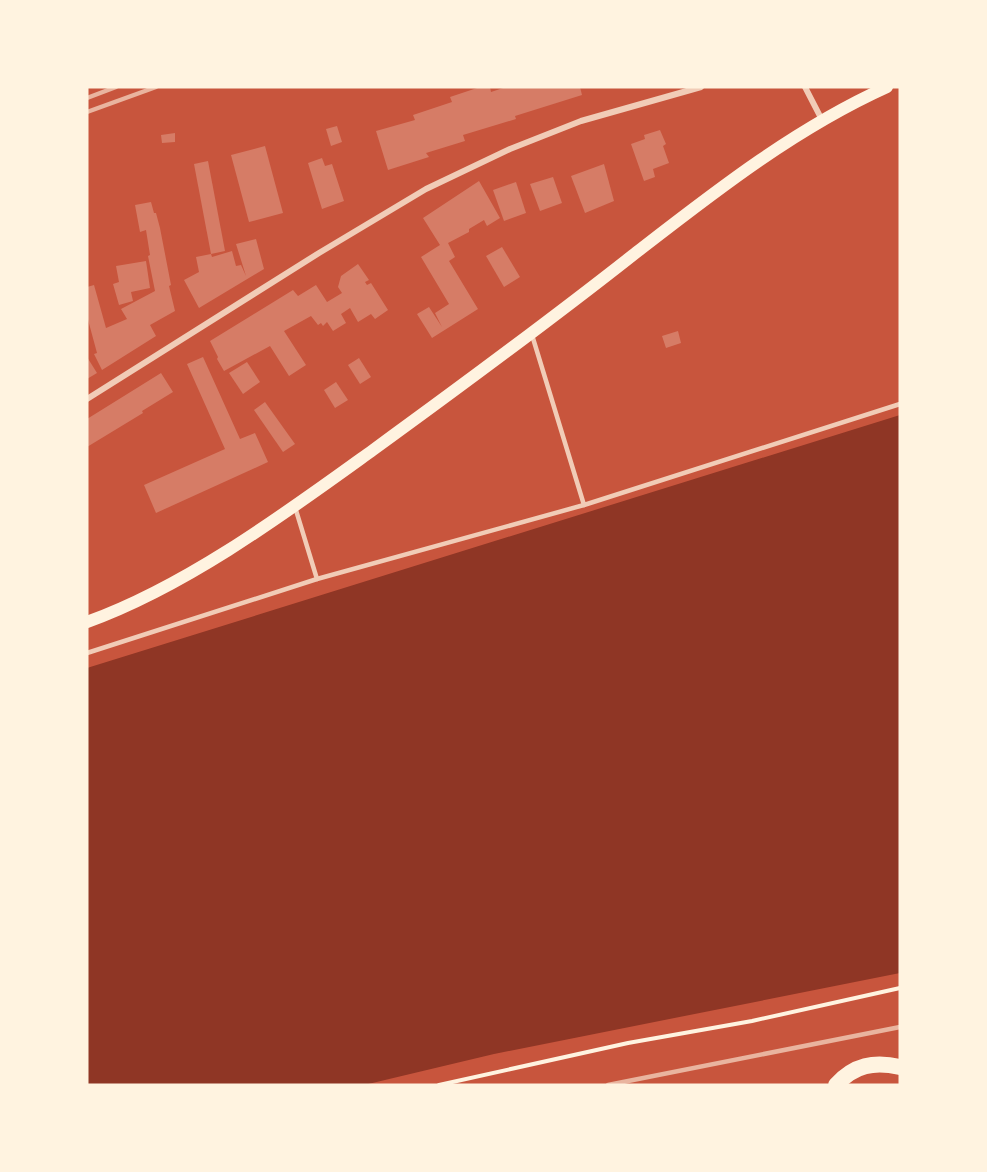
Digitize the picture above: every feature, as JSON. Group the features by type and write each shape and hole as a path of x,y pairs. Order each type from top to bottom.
{"highway":[{"path":"836,1085 850,1072 866,1065 884,1063 900,1066"}],"main road":[{"path":"87,622 116,612 198,568 295,506 532,335 692,210 803,131 848,105 887,87"}],"street":[{"path":"87,399 319,253 426,189 510,148 581,121 700,87"},
{"path":"805,87 822,120"}],"lane":[{"path":"532,335 584,505"},
{"path":"87,653 317,579 584,505 900,404"},
{"path":"295,506 317,579"}],"path":[{"path":"439,1085 628,1043 752,1021 900,988"}],"shaded area":[{"path":"900,415 900,973 494,1054 364,1085 87,1085 87,668"}],"building":[{"path":"480,87 490,87 491,92 506,87 580,87 582,95 463,135 465,141 426,153 429,157 388,170 376,131 415,120 413,115 452,102 450,97"},
{"path":"337,126 342,142 331,146 326,129"},
{"path":"660,130 666,144 663,146 669,163 653,169 655,177 644,181 631,144 645,139 644,135"},
{"path":"175,133 175,142 162,143 161,135"},
{"path":"265,146 283,213 249,222 231,155"},
{"path":"322,158 325,166 332,164 344,201 322,209 308,163"},
{"path":"208,161 225,251 211,254 194,164"},
{"path":"604,164 614,201 585,213 571,176"},
{"path":"553,177 562,203 540,211 530,184"},
{"path":"479,181 500,218 487,226 484,220 469,229 469,232 448,243 455,257 449,261 478,309 432,338 417,314 429,307 442,327 435,313 449,304 421,257 440,245 423,218"},
{"path":"516,182 526,213 504,221 493,190"},
{"path":"151,202 160,228 175,311 150,325 156,336 102,370 94,354 97,353 87,316 87,287 94,285 106,328 127,319 121,309 155,291 148,256 150,255 146,230 140,232 135,205"},
{"path":"256,239 264,269 199,308 184,280 199,272 196,257 211,254 212,257 232,251 236,266 241,265 246,276 236,244"},
{"path":"502,247 520,277 504,287 486,256"},
{"path":"146,261 150,288 131,292 133,301 119,305 113,284 119,282 116,266"},
{"path":"358,264 369,280 365,282 367,285 371,283 388,310 375,319 371,314 358,322 350,308 341,314 346,323 333,331 327,322 323,326 321,323 318,325 311,316 284,331 306,365 289,376 270,346 224,371 210,341 293,290 298,296 316,285 327,302 342,293 338,287 341,276"},
{"path":"678,331 681,343 666,348 662,336"},
{"path":"87,357 97,373 87,379"},
{"path":"203,357 240,439 255,433 268,462 156,513 144,485 225,449 187,364"},
{"path":"359,358 371,377 360,384 348,365"},
{"path":"247,362 260,382 243,394 229,373"},
{"path":"161,373 173,392 87,447 87,419"},
{"path":"336,382 348,400 335,408 324,390"},
{"path":"265,402 295,444 283,452 254,410"}],"railway":[{"path":"87,98 116,87"},
{"path":"87,112 156,87"},
{"path":"608,1085 900,1027"}]}
